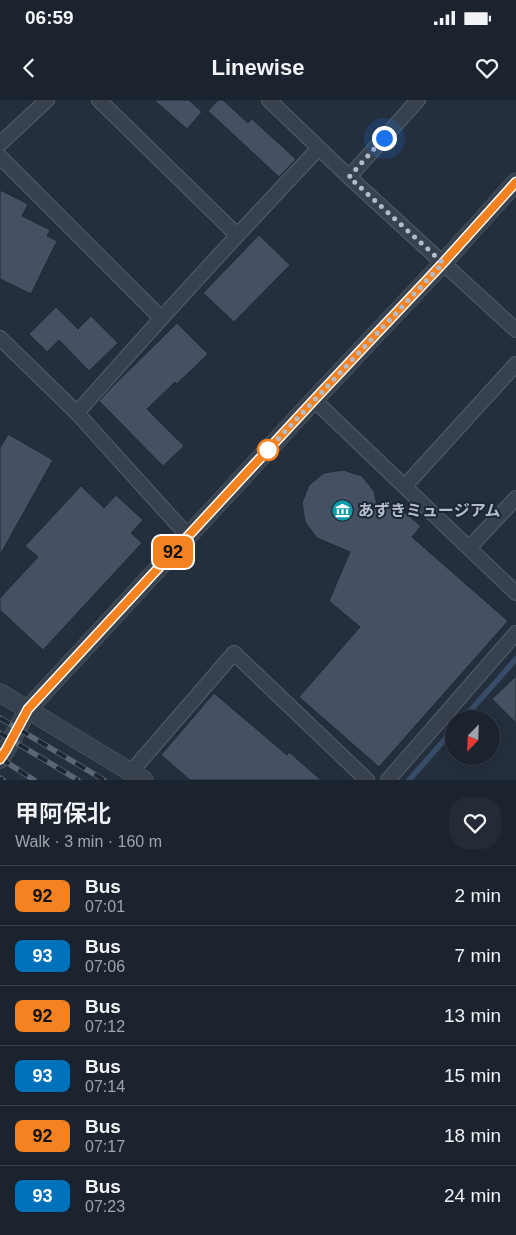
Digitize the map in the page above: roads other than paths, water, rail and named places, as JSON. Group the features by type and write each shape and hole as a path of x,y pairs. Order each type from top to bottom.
{"street":[{"path":"0,144 47,100"},
{"path":"99,100 237,235"},
{"path":"269,100 349,177 516,330"},
{"path":"349,177 418,100"},
{"path":"78,413 161,318 319,148"},
{"path":"0,157 161,318"},
{"path":"0,759 28,709 516,182"},
{"path":"0,338 78,413 188,536"},
{"path":"405,486 516,364"},
{"path":"314,400 516,593"},
{"path":"469,548 516,498"},
{"path":"388,780 516,633"},
{"path":"0,693 137,776 234,654 367,780"}],"waterway":[{"path":"471,710 516,659"},
{"path":"409,780 445,739"}],"railway":[{"path":"0,718 104,780"},
{"path":"0,733 78,780"},
{"path":"0,758 34,780"}],"place":[{"name":"あずきミュージアム","path":"342,510"}]}
